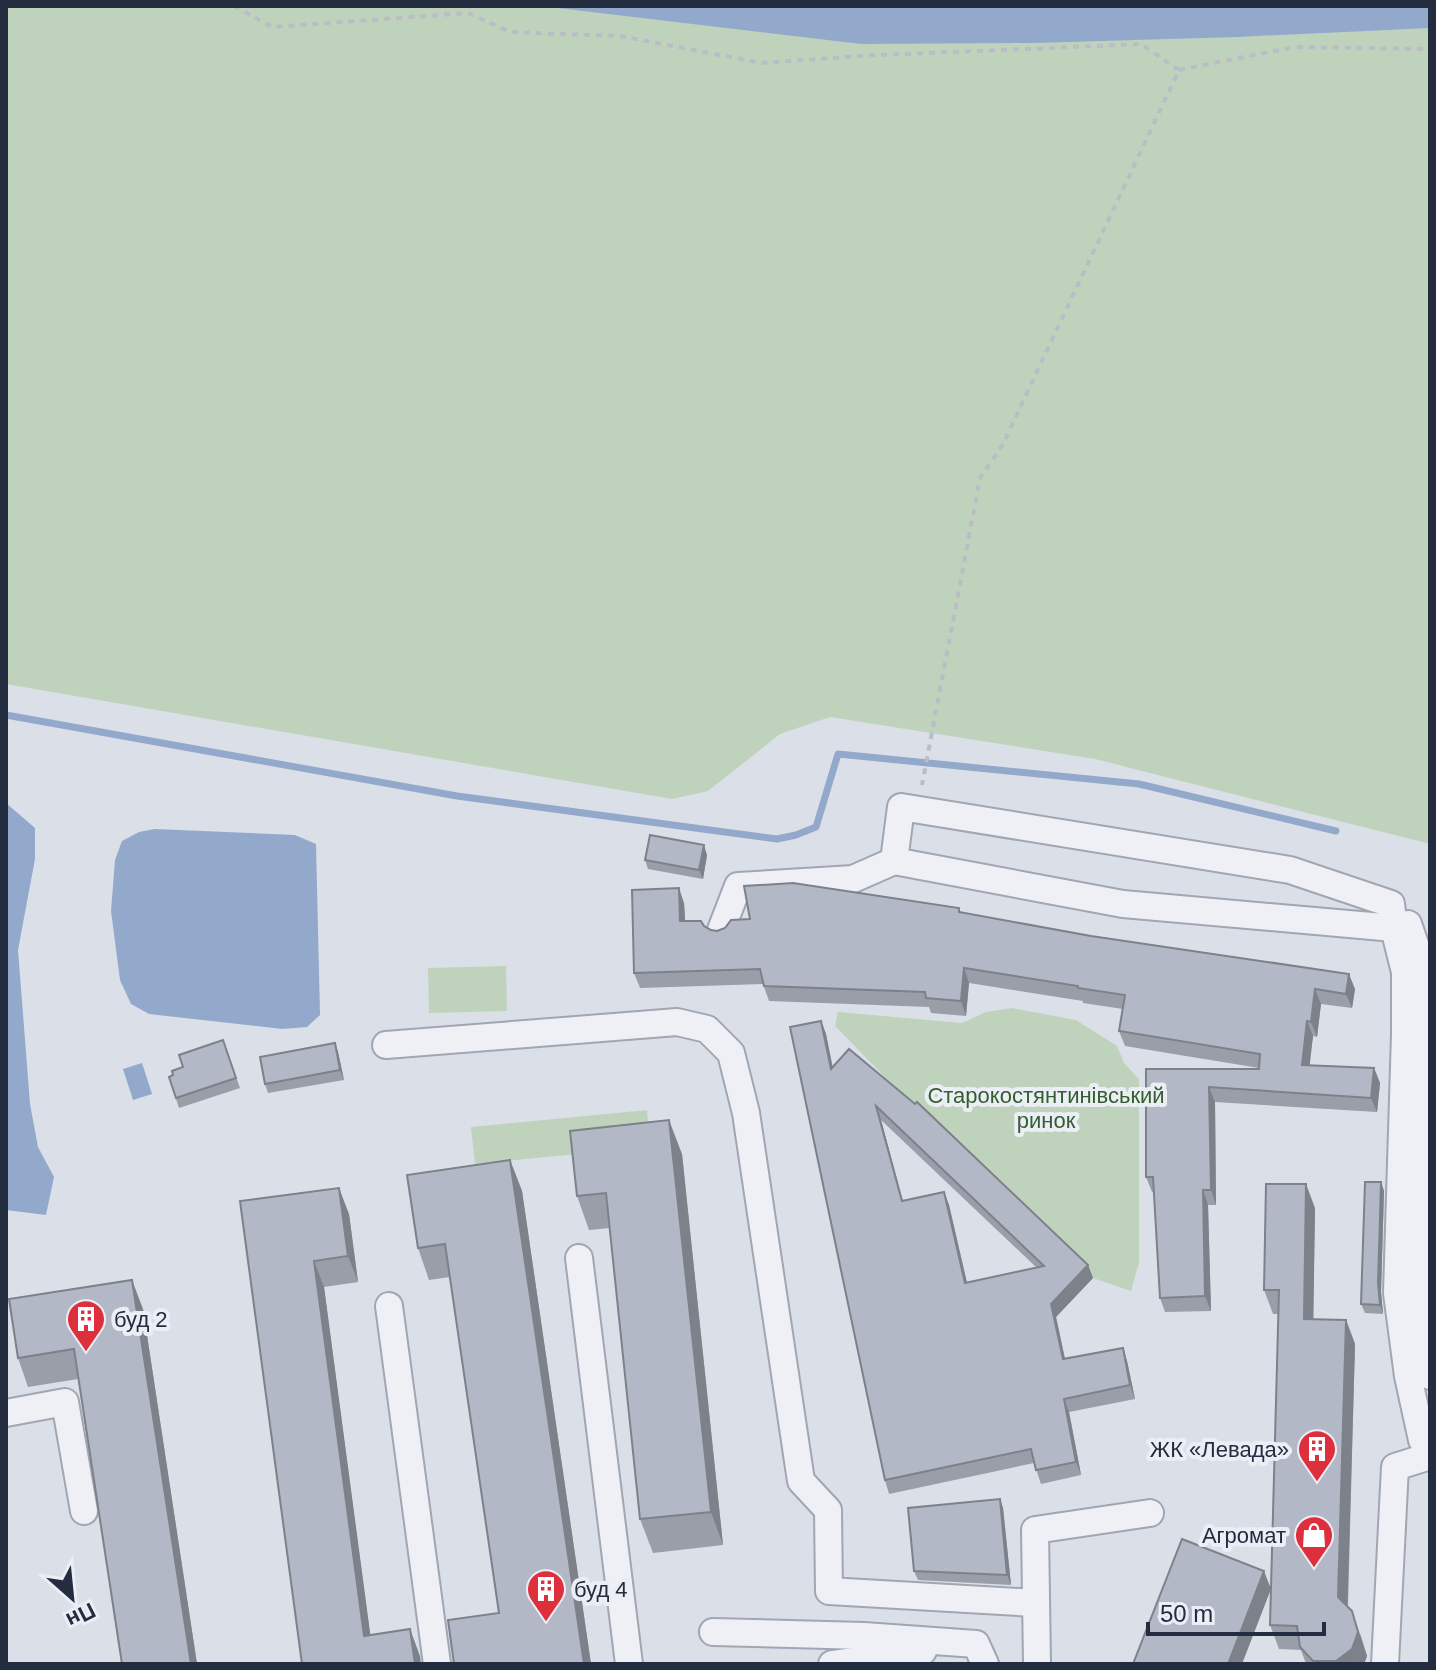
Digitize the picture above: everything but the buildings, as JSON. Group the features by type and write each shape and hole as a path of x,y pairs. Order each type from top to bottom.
{"lane":[{"path":"894,861 901,807 1290,870 1391,904 1405,972 1397,1293 1408,1376 1422,1440 1430,1442"},
{"path":"721,930 738,886 853,879 894,861 1123,904 1394,928 1408,924 1424,970 1416,1304 1430,1376"},
{"path":"386,1045 677,1022 707,1029 731,1053 746,1113 801,1481 828,1510 829,1591 1035,1603"},
{"path":"579,1258 629,1664"},
{"path":"389,1306 437,1664"},
{"path":"6,1413 65,1402 84,1511"},
{"path":"1385,1664 1395,1467 1430,1456"},
{"path":"1037,1664 1035,1530 1150,1513"},
{"path":"713,1632 864,1636 980,1654"},
{"path":"832,1664 980,1654"}],"path":[{"path":"234,6 272,27 468,13 510,32 620,36 762,63 1141,44 1179,70 1294,47 1430,49"},
{"path":"925,772 980,478 1002,446 1179,70"}],"green space":[{"path":"6,6 1430,6 1430,844 1095,759 830,717 780,734 708,791 672,799 6,684"},
{"path":"506,966 507,1011 429,1013 428,968"},
{"name":"Старокостянтинівський ринок","path":"1012,1008 1076,1020 1117,1046 1124,1063 1139,1079 1139,1263 1131,1291 1093,1278 922,1115 835,1026 838,1012 962,1023 986,1012"},
{"path":"647,1110 650,1147 475,1164 471,1127"}],"water":[{"path":"541,6 1430,6 1430,28 1035,43 861,44"},
{"path":"6,803 35,828 35,859 18,950 30,1104 38,1147 54,1177 46,1215 6,1210"},
{"path":"155,829 295,835 316,844 320,1015 307,1027 282,1029 149,1014 131,1004 120,980 111,911 115,860 122,841 139,832"},
{"path":"142,1063 152,1094 133,1100 123,1069"}],"waterway":[{"path":"6,715 457,796 777,839 816,827 838,754 1139,784 1336,831"}],"place":[{"name":"буд 2","path":"86,1353"},
{"name":"ЖК «Левада»","path":"1317,1483"},
{"name":"Агромат","path":"1314,1569"},
{"name":"буд 4","path":"546,1623"}]}
